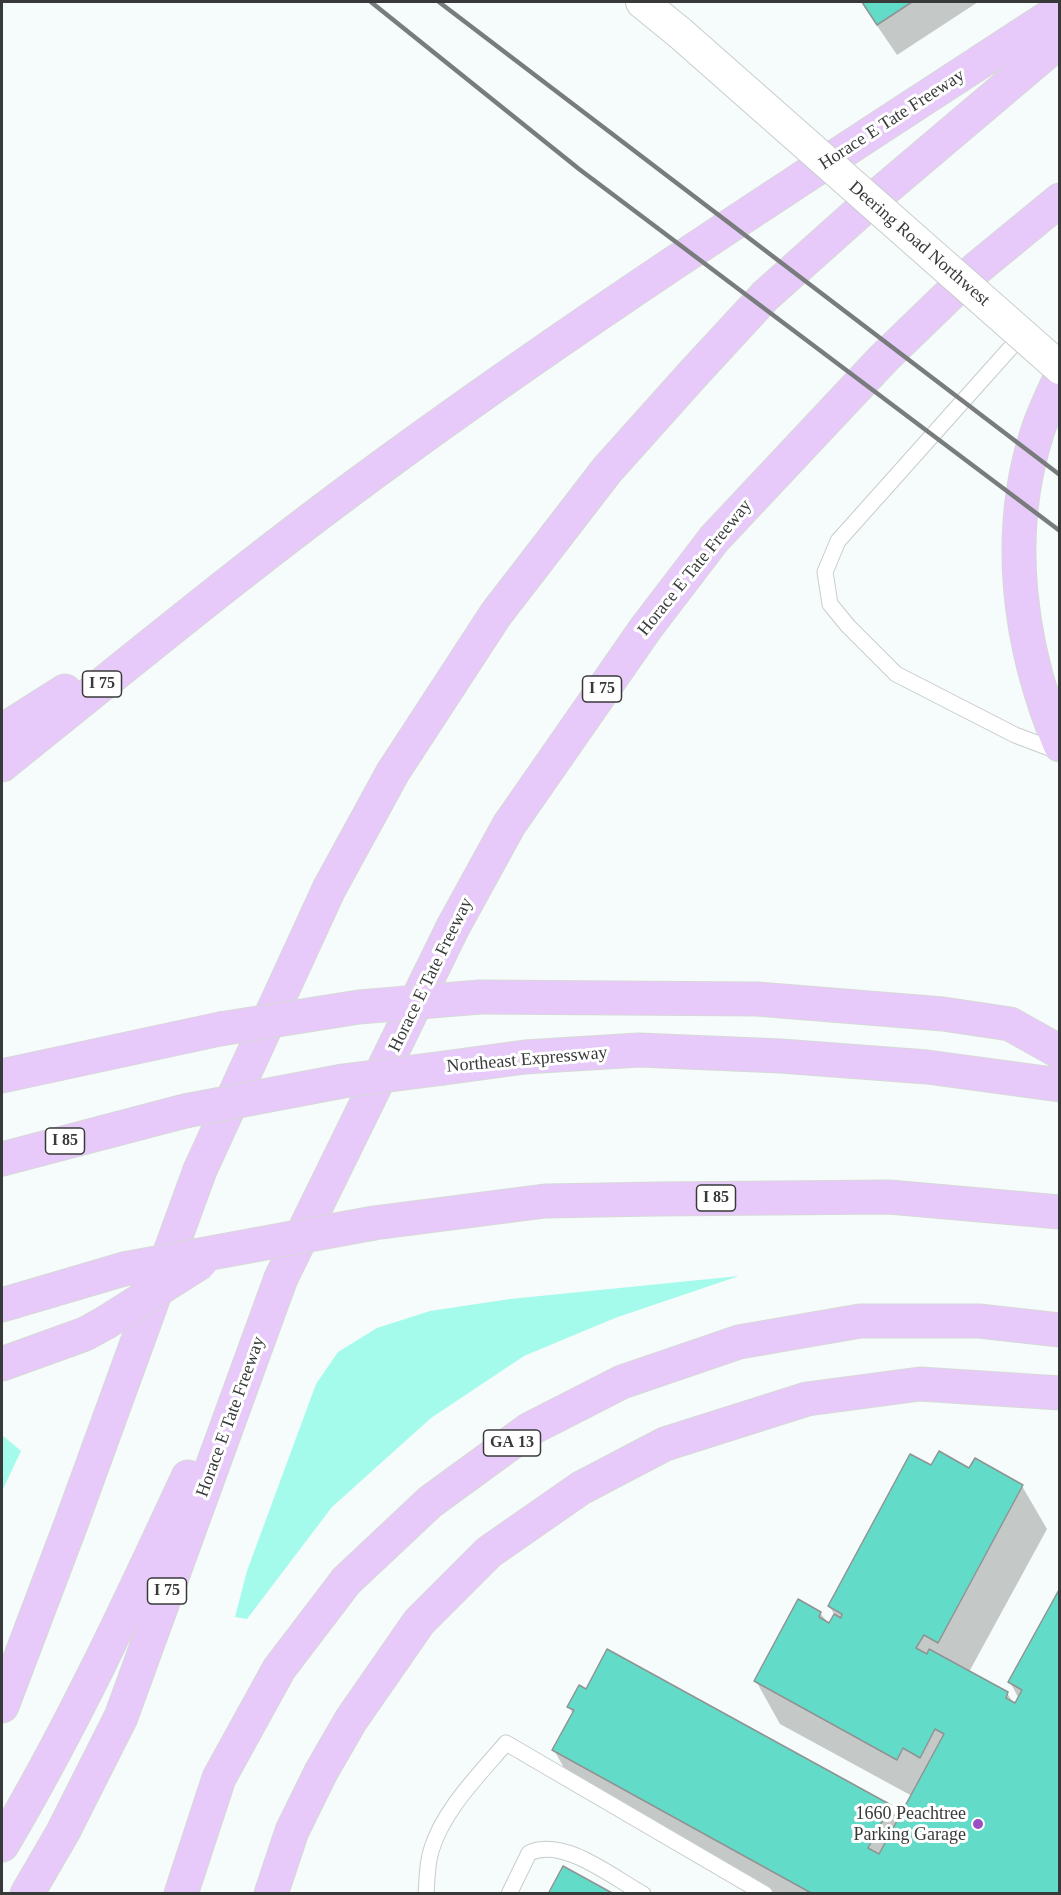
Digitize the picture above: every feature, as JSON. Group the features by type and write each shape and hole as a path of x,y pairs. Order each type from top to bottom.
{"highway":[{"name":"Horace E Tate Freeway","path":"2,765 203,603 387,463 632,290 1059,10"},
{"path":"2,1706 200,1170 329,889 393,772 496,614 607,470 765,296 877,196 1059,41"},
{"name":"Horace E Tate Freeway","path":"27,1893 63,1832 121,1716 281,1278 453,927 509,825 646,628 714,539 860,382 976,269 1059,200"},
{"path":"1059,378 1037,434 1022,502 1019,572 1025,634 1042,702 1059,745"},
{"path":"2,731 203,603"},
{"path":"2,1076 220,1029 359,1007 480,997 757,999 943,1014 1010,1024 1059,1052"},
{"name":"Northeast Expressway","path":"2,1159 185,1111 343,1081 525,1057 639,1050 781,1056 927,1067 1059,1085"},
{"name":"I 85","path":"2,1305 124,1269 212,1255 374,1223 545,1201 889,1197 1059,1212"},
{"path":"2,1364 85,1334 212,1255"},
{"path":"2,1845 36,1787 101,1662 281,1278"},
{"name":"GA 13","path":"181,1893 219,1778 279,1669 346,1581 430,1502 531,1429 622,1382 739,1342 860,1321 979,1322 1059,1330"},
{"path":"271,1893 292,1831 321,1772 351,1720 419,1622 489,1552 581,1488 665,1444 807,1399 920,1384 1059,1393"},
{"path":"2,1677 71,1524"}],"street":[{"name":"Deering Road Northwest","path":"642,2 1059,368"}],"lane":[{"path":"1022,335 838,541 825,572 830,604 848,626 896,674 1015,735 1059,752"},
{"path":"426,1893 430,1852 438,1834 465,1792 506,1743 765,1893"},
{"path":"508,1893 529,1853 548,1848 567,1852 643,1893"}],"green space":[{"path":"739,1276 615,1318 524,1356 431,1418 332,1507 247,1619 235,1617 247,1571 316,1384 338,1352 377,1328 430,1311 510,1299"},
{"path":"2,1435 21,1451 2,1491"}],"building":[{"path":"862,2 912,2 877,25"},
{"path":"939,1451 969,1468 975,1458 1023,1485 938,1643 924,1635 916,1648 927,1654 929,1649 1008,1692 1006,1698 1015,1703 1022,1690 1008,1682 1060,1588 1060,1894 813,1894 552,1750 574,1710 567,1707 579,1685 586,1689 607,1649 891,1805 868,1848 879,1854 944,1734 935,1729 920,1758 903,1748 897,1760 754,1681 798,1599 821,1612 819,1617 829,1623 834,1614 841,1618 842,1614 828,1606 910,1454 931,1465"},
{"path":"563,1866 614,1894 548,1894"}],"railway":[{"path":"371,2 579,169 1060,531"},
{"path":"439,2 1060,475"}],"place":[{"name":"1660 Peachtree Parking Garage","path":"978,1824"}]}
